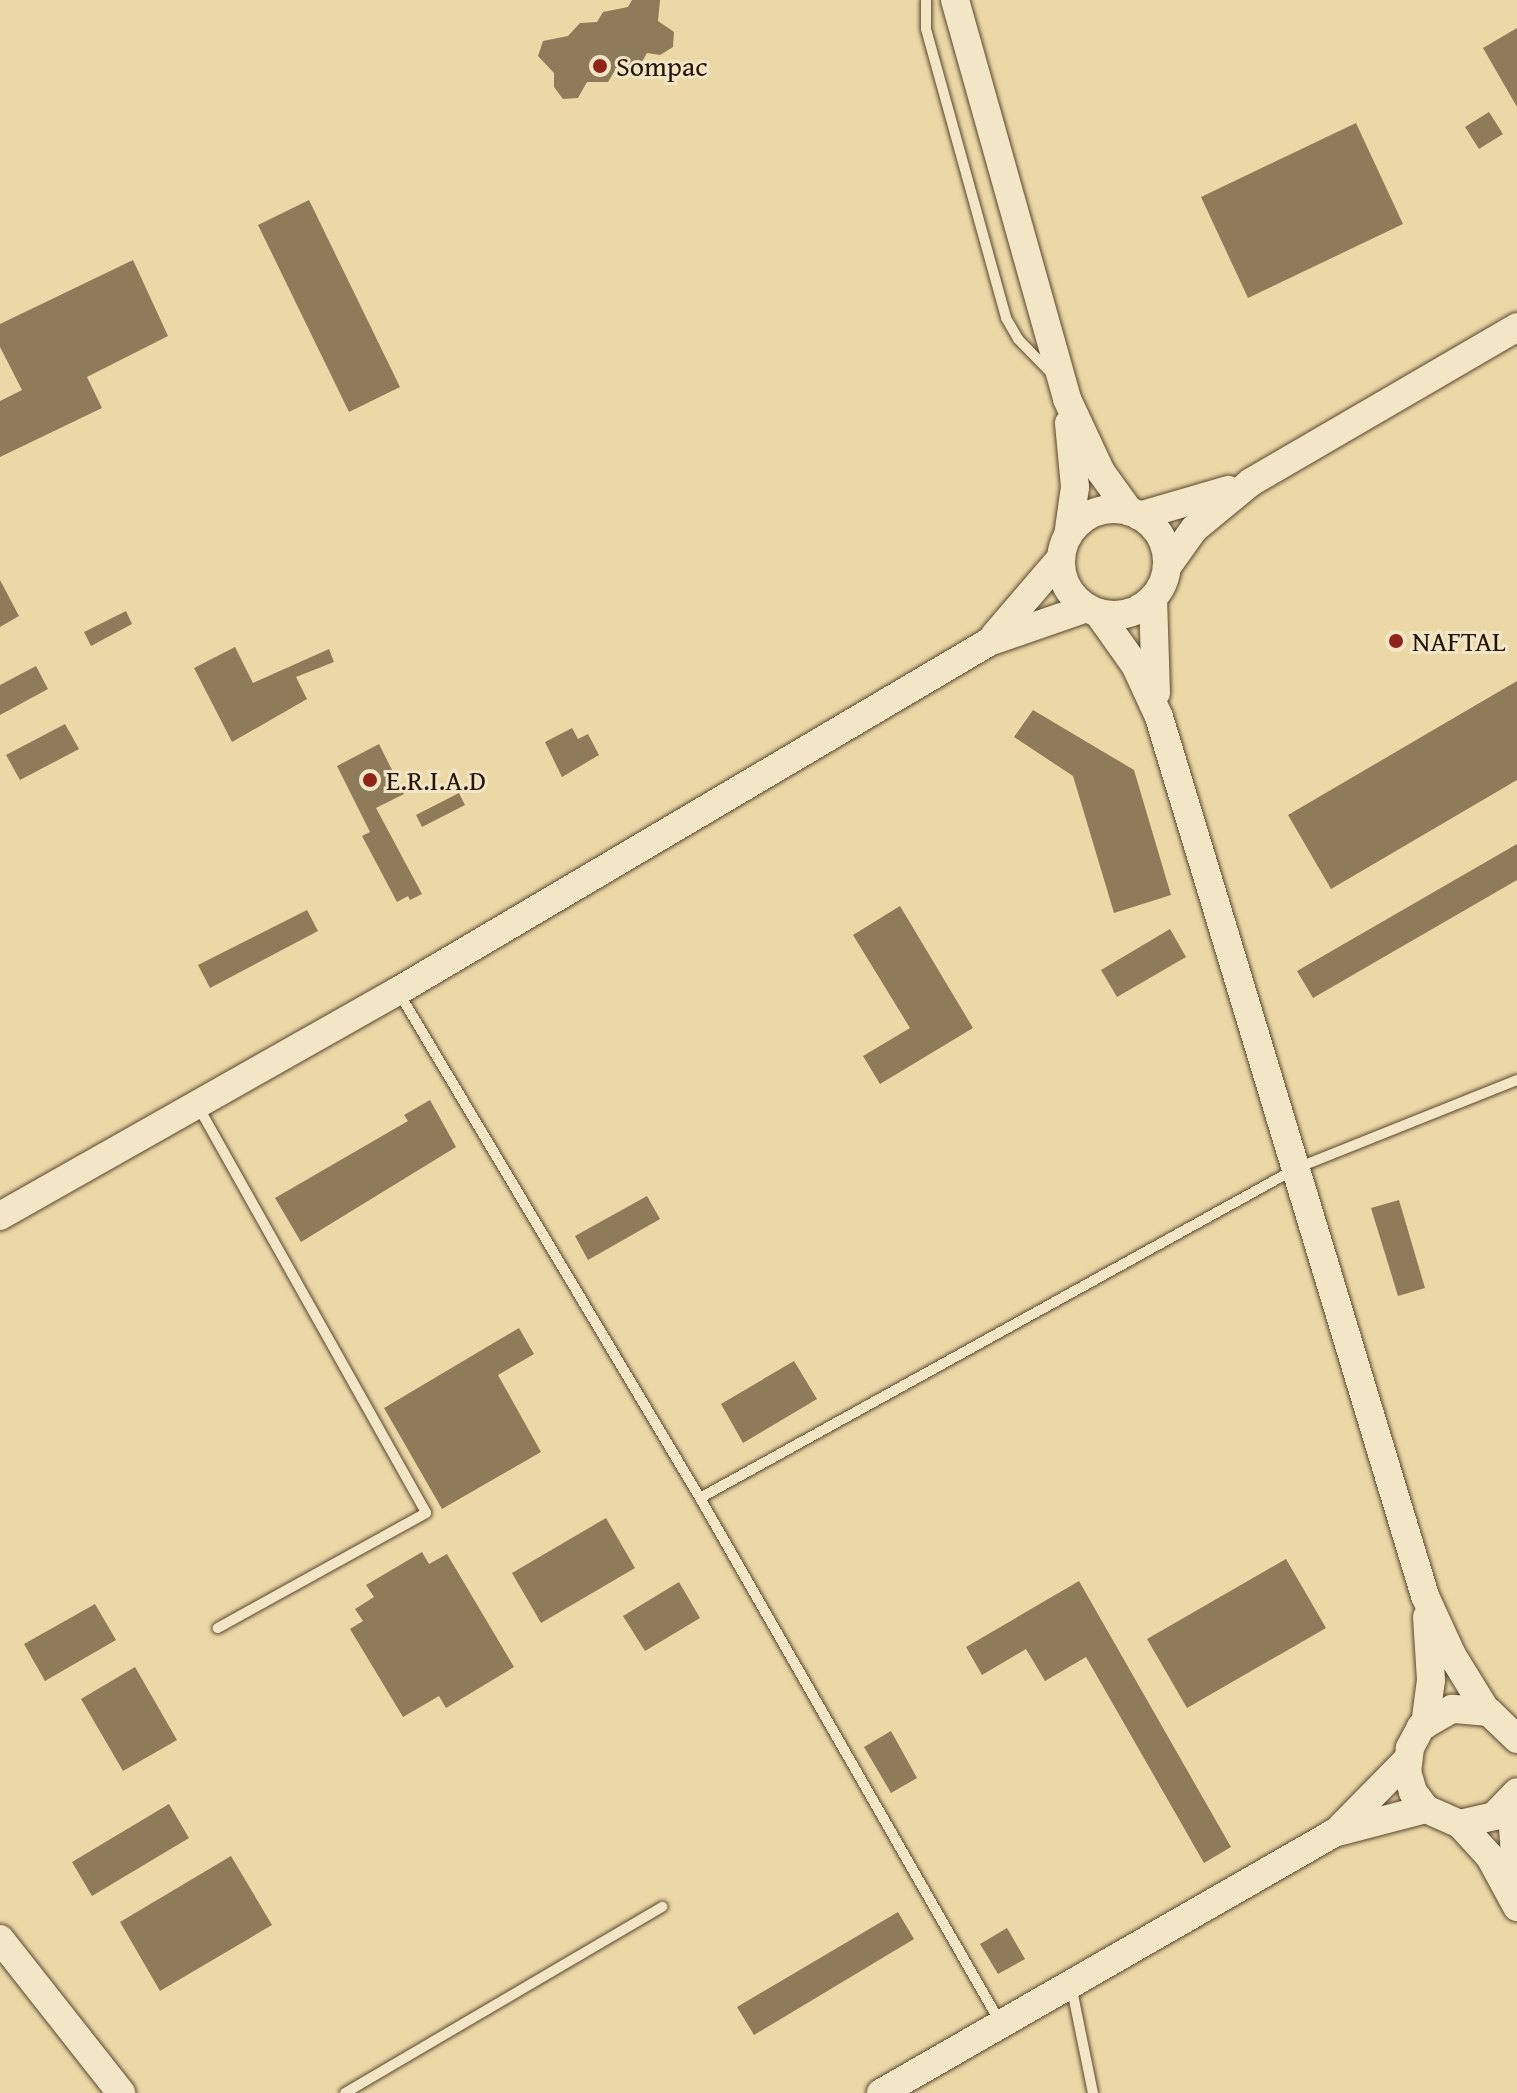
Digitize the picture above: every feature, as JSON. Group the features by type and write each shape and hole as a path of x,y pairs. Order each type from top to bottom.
{"street":[{"path":"955,0 1064,391 1101,472 1135,514 1157,532 1167,567"},
{"path":"1159,717 1150,644 1153,598 1167,567 1194,529 1251,482 1517,327"},
{"path":"1064,391 1075,487 1065,547 1065,582 1093,610 1135,665 1159,717 1425,1596 1452,1655 1488,1712 1517,1739"},
{"path":"989,642 1095,513 1135,514 1251,482"},
{"path":"0,1216 398,991 989,642 1093,610 1133,612 1153,598"},
{"path":"1334,1833 1407,1760 1425,1725 1431,1680 1425,1596"},
{"path":"1425,1725 1452,1709 1488,1712 1517,1704"},
{"path":"1407,1760 1413,1792 1426,1809 1460,1824 1490,1857 1517,1907"},
{"path":"1460,1824 1483,1821 1514,1797"},
{"path":"1514,1797 1517,1883"},
{"path":"881,2093 1071,1981 1334,1833 1426,1809"},
{"path":"0,1939 121,2093"}],"lane":[{"path":"926,0 926,29 1006,318 1027,350 1064,391"},
{"path":"398,991 700,1498 1000,2023"},
{"path":"700,1498 1297,1168 1517,1080"},
{"path":"196,1103 426,1513 218,1628"},
{"path":"345,2093 662,1907"},
{"path":"1071,1981 1093,2093"}],"building":[{"path":"632,0 660,0 658,21 674,32 673,47 660,55 647,53 639,67 617,67 608,82 587,82 578,98 563,99 554,87 554,73 538,56 543,41 568,36 580,23 597,22 603,12 628,7"},
{"path":"1517,28 1517,107 1483,48"},
{"path":"1489,112 1503,134 1479,149 1465,127"},
{"path":"1356,123 1403,224 1248,298 1201,197"},
{"path":"309,200 400,387 349,412 258,225"},
{"path":"133,260 168,336 87,377 102,408 0,457 0,401 22,390 0,347 0,324"},
{"path":"0,580 19,616 0,627"},
{"path":"126,611 132,624 91,646 84,632"},
{"path":"235,647 253,683 329,649 334,662 296,677 307,699 232,742 194,668"},
{"path":"36,666 48,689 0,715 0,685"},
{"path":"1517,681 1517,780 1331,889 1288,815"},
{"path":"1033,710 1134,770 1171,895 1114,913 1073,776 1014,737"},
{"path":"65,724 79,749 20,780 6,755"},
{"path":"572,728 578,739 588,734 599,755 562,777 545,742"},
{"path":"379,744 404,794 376,808 422,894 410,900 408,896 397,902 362,836 370,832 337,766"},
{"name":"E.R.I.A.D","path":"459,793 465,805 422,827 416,815"},
{"path":"1517,844 1517,880 1313,998 1297,971"},
{"path":"900,906 973,1028 880,1084 863,1056 910,1028 853,935"},
{"path":"307,910 318,931 210,988 198,965"},
{"path":"1170,929 1186,957 1117,997 1101,970"},
{"path":"430,1100 456,1147 301,1242 275,1198 408,1121 404,1115"},
{"path":"647,1196 660,1219 588,1260 575,1236"},
{"path":"1399,1200 1425,1288 1398,1296 1371,1208"},
{"path":"519,1328 534,1354 498,1375 541,1452 442,1509 384,1408"},
{"path":"794,1361 817,1399 743,1443 721,1404"},
{"path":"606,1518 635,1568 541,1623 512,1573"},
{"path":"422,1552 429,1564 447,1554 514,1667 446,1708 439,1696 403,1717 350,1629 363,1621 355,1609 374,1597 366,1585"},
{"path":"1286,1559 1326,1628 1187,1708 1147,1639"},
{"path":"1079,1581 1231,1847 1204,1863 1086,1657 1045,1681 1026,1649 982,1675 966,1647"},
{"path":"679,1582 700,1618 645,1651 623,1616"},
{"path":"95,1604 116,1640 45,1681 24,1644"},
{"path":"135,1667 177,1740 123,1771 81,1699"},
{"path":"891,1731 917,1778 891,1793 864,1747"},
{"path":"169,1804 189,1838 92,1896 72,1862"},
{"path":"231,1856 272,1925 160,1991 120,1922"},
{"path":"898,1912 914,1939 754,2035 737,2007"},
{"path":"1007,1928 1025,1959 998,1974 980,1944"}],"place":[{"name":"Sompac","path":"600,66"},
{"name":"NAFTAL","path":"1396,641"},
{"name":"E.R.I.A.D","path":"370,780"}]}
